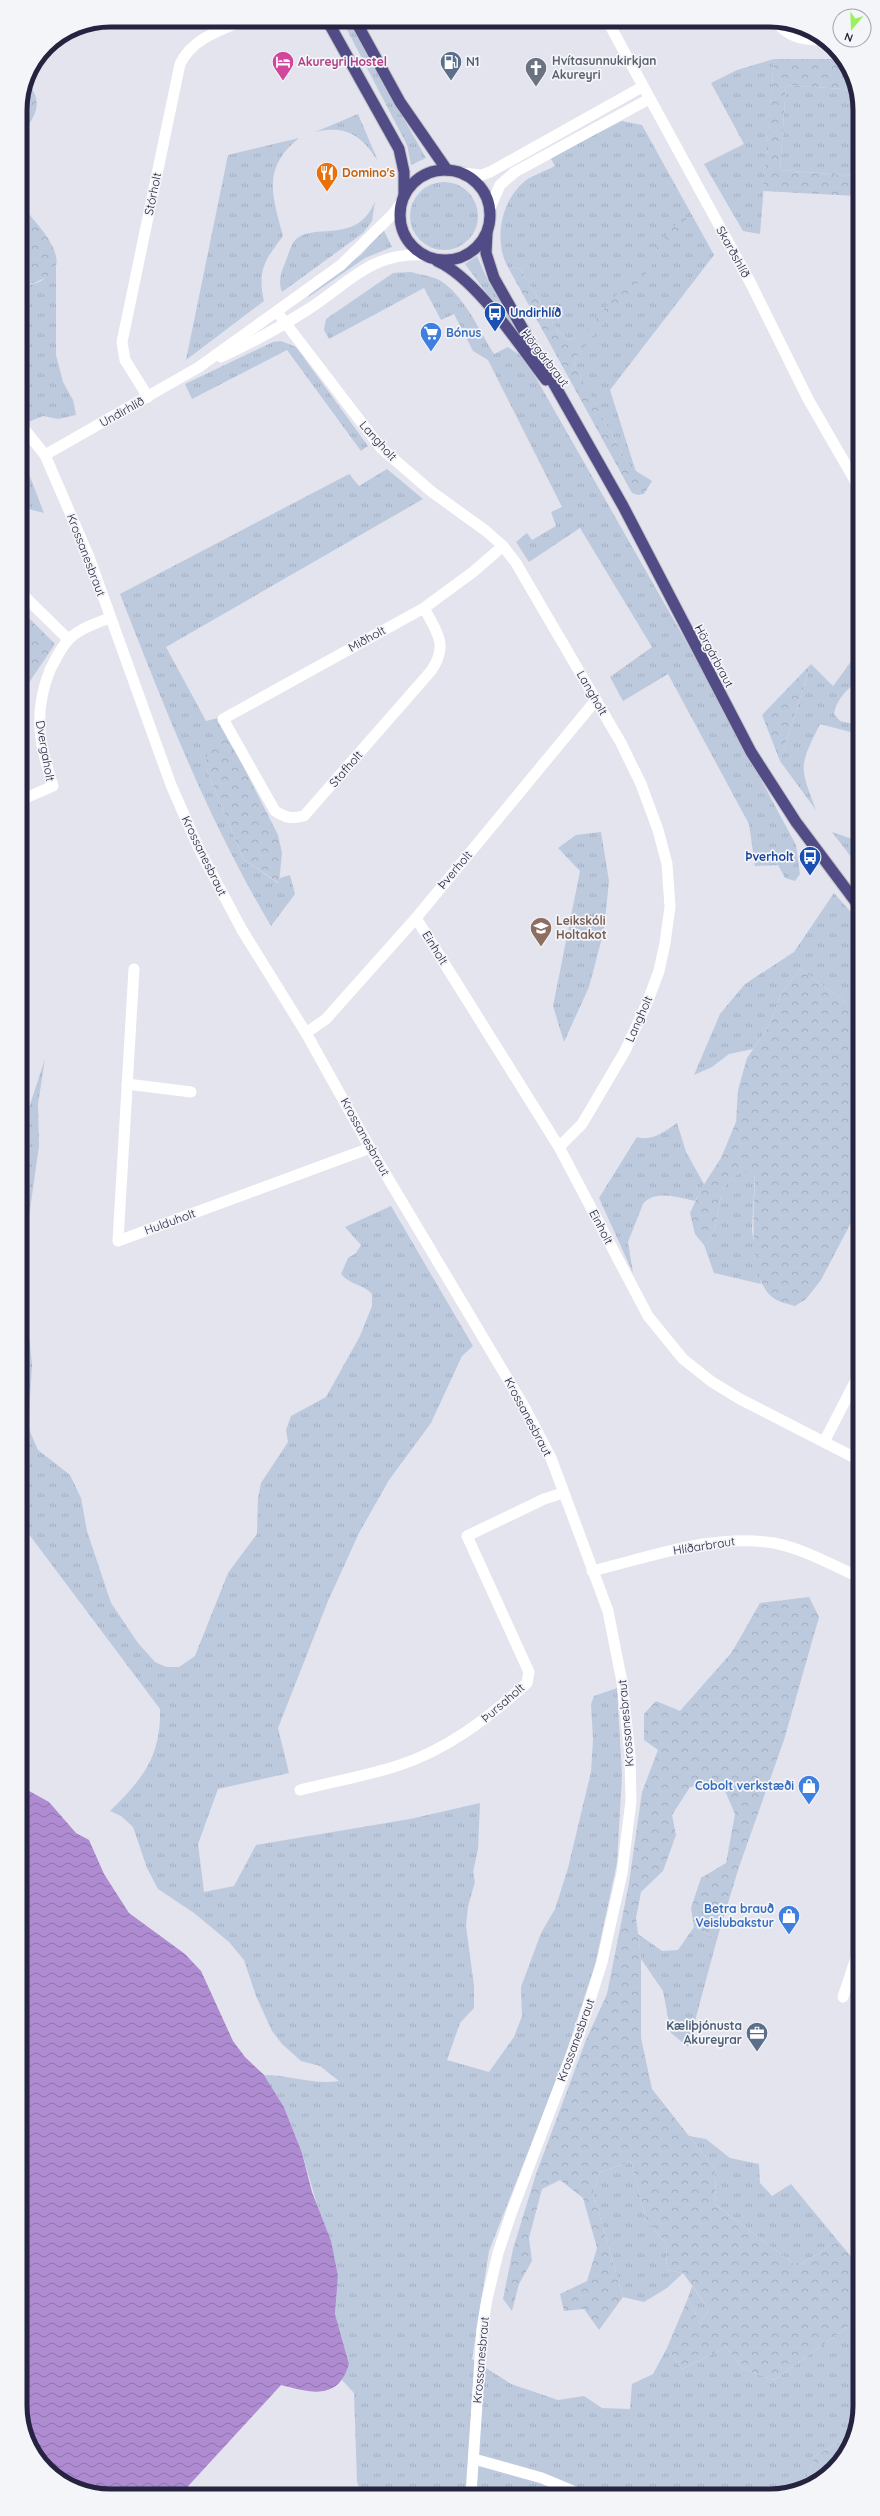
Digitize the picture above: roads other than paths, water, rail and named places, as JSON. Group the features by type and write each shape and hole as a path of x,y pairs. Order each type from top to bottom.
{"highway":[{"name":"Hörgárbraut","path":"331,27 399,149 404,172 401,227 406,238 423,255 460,274 567,408"},
{"path":"359,27 400,102 447,170"},
{"path":"402,200 408,188 421,177 433,172 447,170 462,173 481,187 490,208"},
{"name":"Hörgárbraut","path":"490,208 486,253 494,278 623,506 751,752 796,822 853,898"},
{"name":"Hörgárbraut","path":"434,260 447,261 465,256 480,244 487,233"}],"street":[{"name":"Stórholt","path":"148,397 125,360 122,342 180,64 191,46 199,40 228,27"},
{"name":"Skarðshlíð","path":"611,27 642,87 750,282 808,399 853,477"},
{"path":"785,29 793,36 807,40 815,40"},
{"path":"462,173 482,175 490,172 642,87"},
{"path":"490,208 500,185 515,172 649,99"},
{"name":"Undirhlíð","path":"45,455 199,367 277,312 341,265 394,214 402,200"},
{"name":"Undirhlíð","path":"199,367 259,340 374,263 401,254 423,255"},
{"name":"Langholt","path":"277,312 381,448 432,492 486,531 503,546 516,563 621,743 641,784 658,830 667,864 670,907 659,971 625,1051 582,1124 559,1147"},
{"name":"Krossanesbraut","path":"27,432 45,455 89,557 170,785 199,849 242,930 306,1032 370,1148 525,1408 550,1458 608,1611 620,1668 626,1718 631,1801 622,1873 602,1962 582,2025 498,2253 482,2329 471,2489"},
{"name":"Miðholt","path":"223,719 424,608 473,572 503,546"},
{"path":"27,599 68,639"},
{"name":"Stafholt","path":"223,719 275,811 284,817 304,816 438,661 442,649 438,635 424,608"},
{"name":"Dvergaholt","path":"27,797 53,786 42,749 38,714 46,680 53,663 68,639 81,631 110,618"},
{"name":"Þverholt","path":"306,1032 326,1019 416,918 596,700"},
{"name":"Einholt","path":"416,918 559,1147 648,1316 683,1359 740,1399 853,1457"},
{"name":"Hulduholt","path":"134,969 118,1241 370,1148"},
{"path":"127,1084 191,1092"},
{"path":"824,1442 853,1386"},
{"name":"Þursaholt","path":"300,1790 398,1766 441,1746 472,1729 527,1682 529,1672 467,1536 544,1499 563,1493"},
{"name":"Hlíðarbraut","path":"592,1571 673,1550 718,1542 746,1540 776,1544 809,1554 853,1575"},
{"path":"843,1997 853,1967"},
{"path":"474,2459 542,2478 568,2489"}],"water":[{"path":"27,1790 49,1802 76,1833 89,1840 104,1874 129,1913 185,1954 201,1971 233,2041 245,2057 264,2075 284,2107 302,2153 312,2192 331,2241 338,2276 335,2314 349,2364 344,2376 338,2384 330,2389 312,2391 281,2385 186,2489 104,2489 78,2483 59,2472 47,2461 33,2438 27,2406"}],"place":[{"name":"Akureyri Hostel","path":"283,82"},
{"name":"N1","path":"451,82"},
{"name":"Hvítasunnukirkjan Akureyri","path":"536,88"},
{"name":"Domino's","path":"327,192"},
{"name":"Undirhlíð","path":"495,332"},
{"name":"Bónus","path":"431,352"},
{"name":"Þverholt","path":"810,876"},
{"name":"Leikskóli Holtakot","path":"541,948"},
{"name":"Cobolt verkstæði","path":"809,1806"},
{"name":"Betra brauð Veislubakstur","path":"789,1936"},
{"name":"Kæliþjónusta Akureyrar","path":"757,2052"}]}
